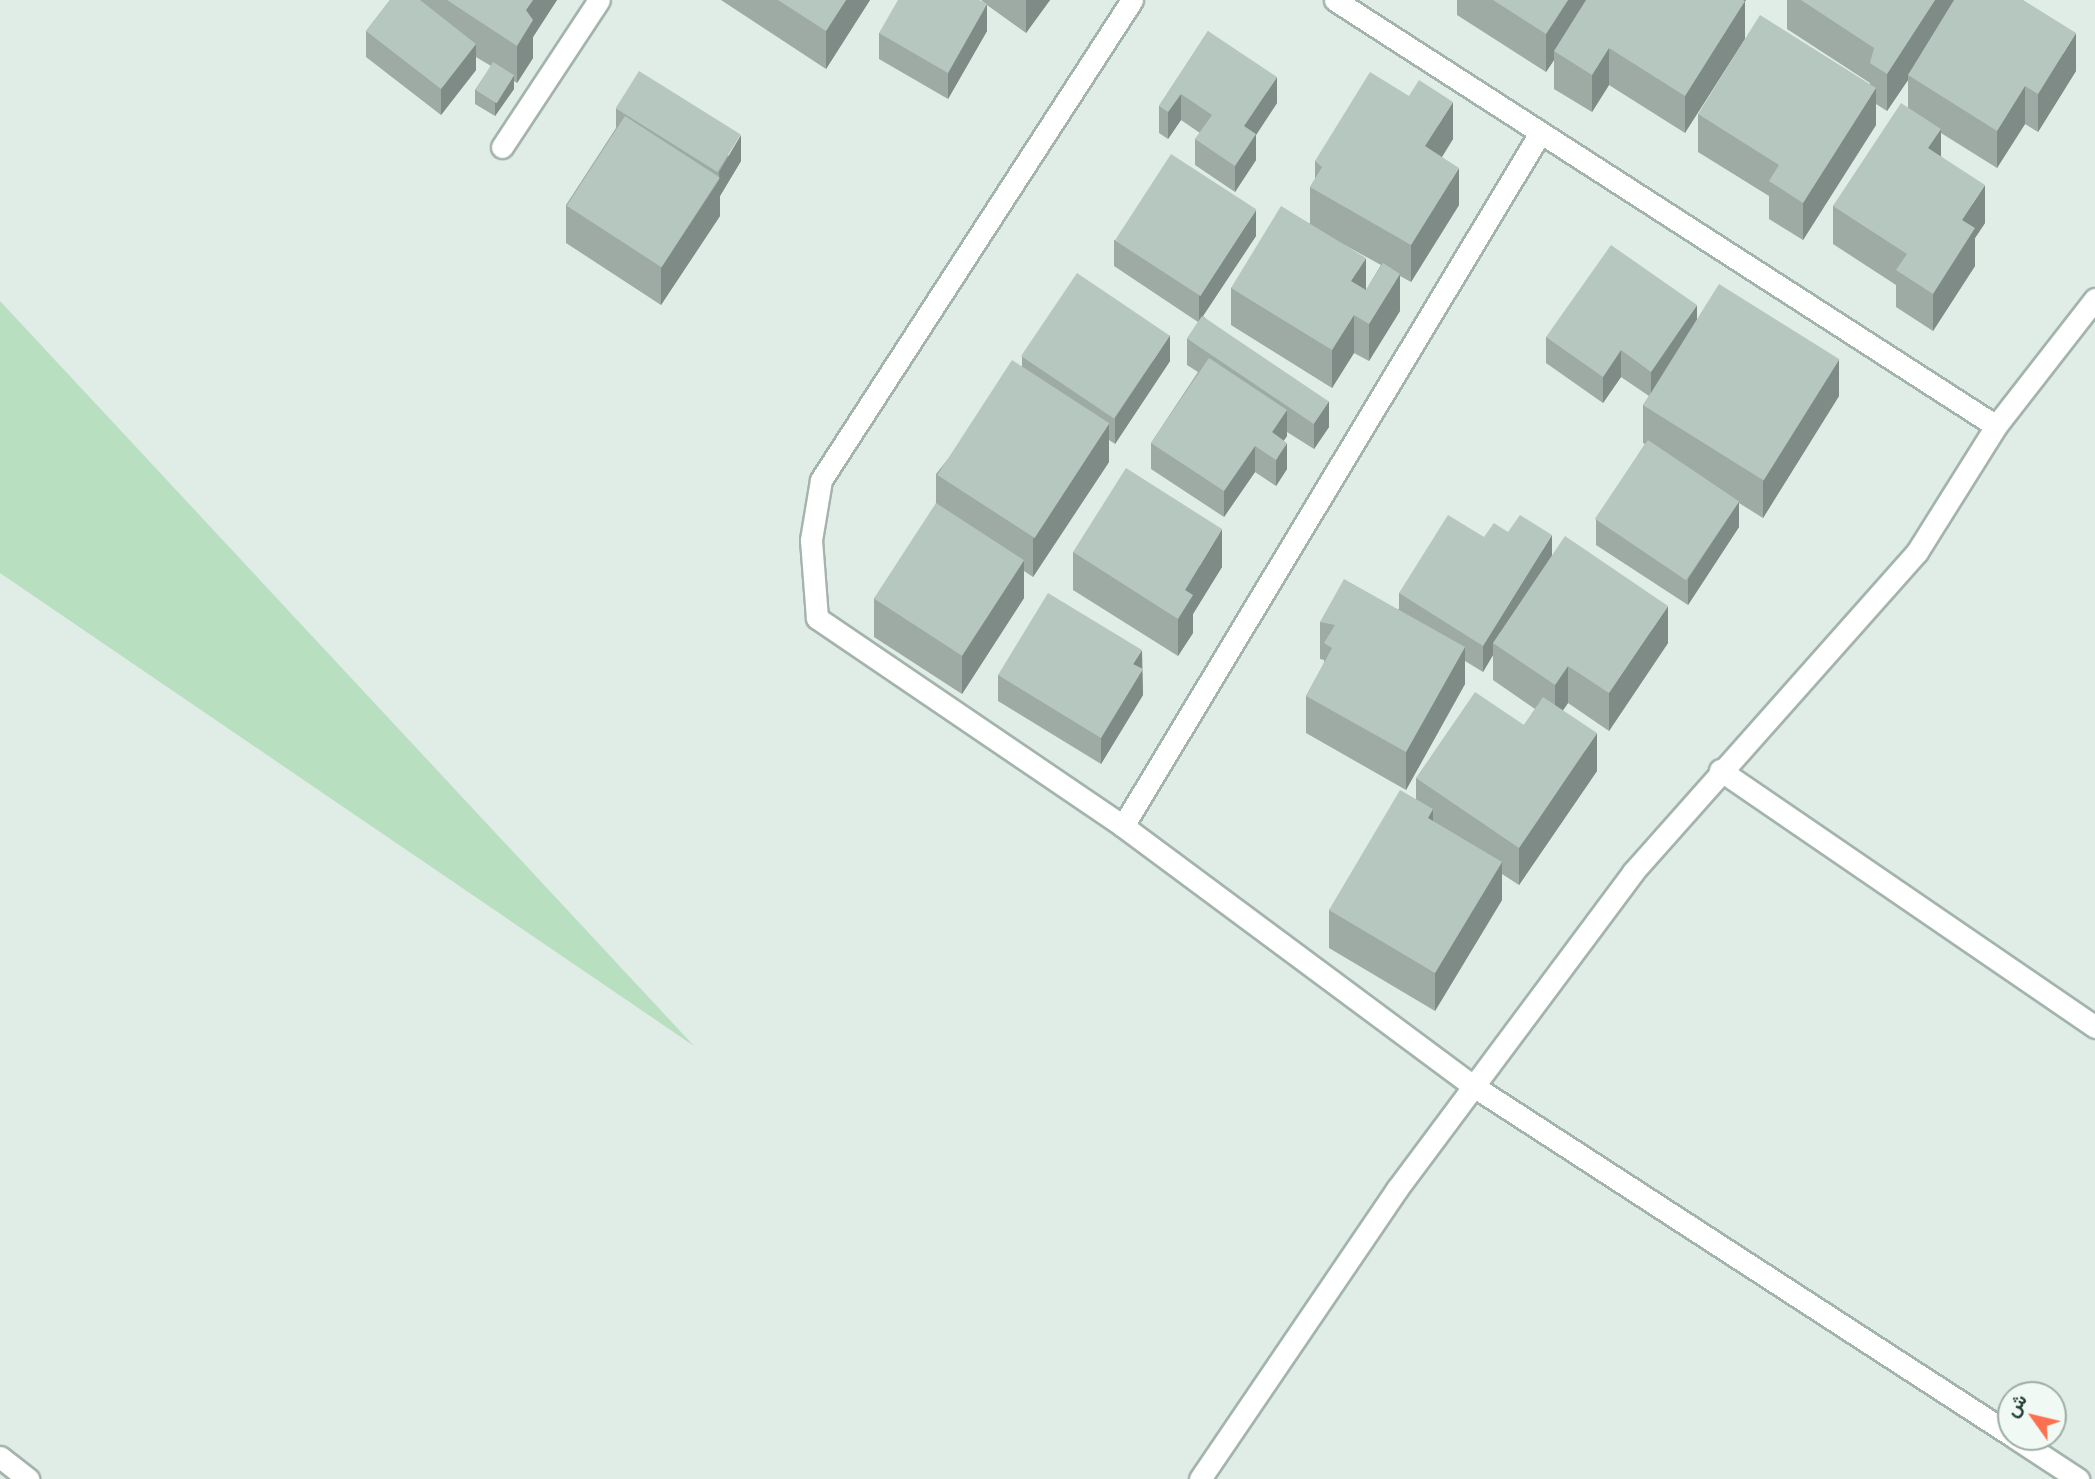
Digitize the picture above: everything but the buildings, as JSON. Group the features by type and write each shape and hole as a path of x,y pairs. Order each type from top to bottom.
{"street":[{"path":"502,147 599,0"},
{"path":"1132,0 821,480 811,540 817,618 1123,826 1475,1087 1997,1426"},
{"path":"1335,0 1996,426"},
{"path":"1123,826 1540,133"},
{"path":"1200,1479 1397,1189 1633,872 1720,770 1784,707 1917,552 1996,426 2095,299"},
{"path":"1720,770 2095,1027"},
{"path":"2035,1451 2078,1479"},
{"path":"0,1457 28,1479"}],"green space":[{"path":"0,301 694,1046 0,573"}]}
